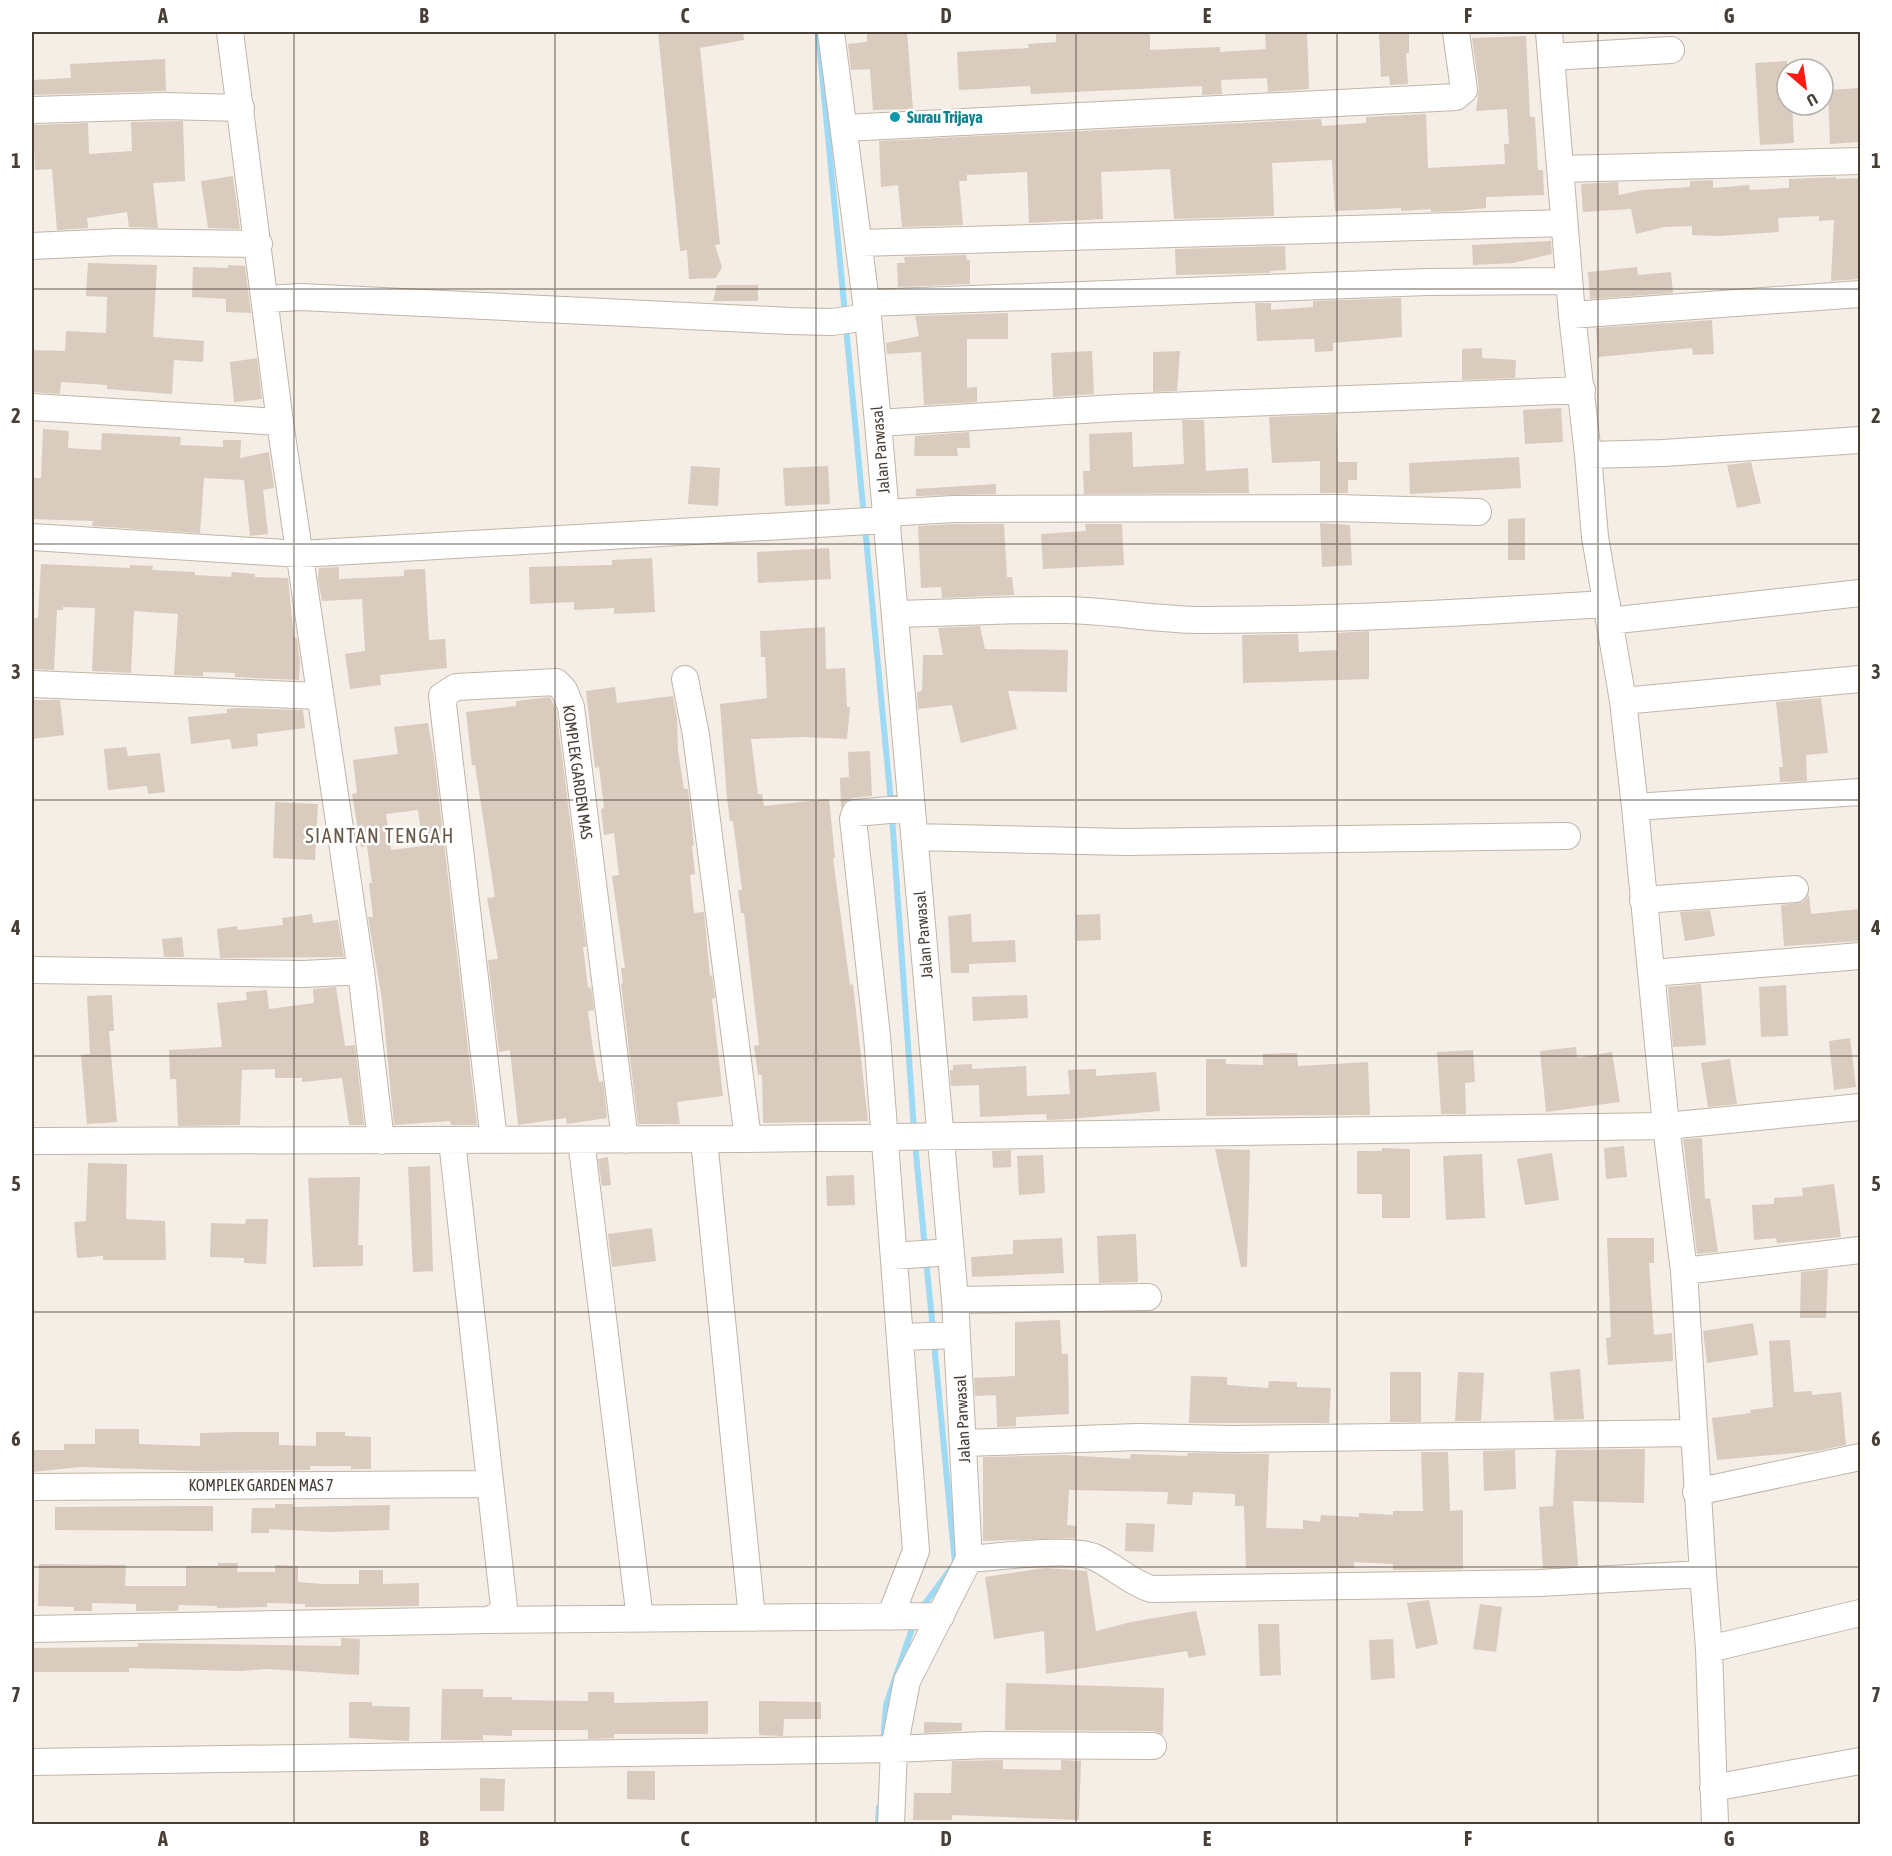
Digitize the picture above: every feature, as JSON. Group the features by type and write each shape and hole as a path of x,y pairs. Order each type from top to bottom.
{"street":[{"path":"230,32 260,244 280,422 361,971 381,1141"},
{"name":"Jalan Parwasal","path":"831,32 859,243 855,316 878,423 875,518 895,614 898,809 915,837 913,1136 923,1254 955,1300 930,1336 964,1443 969,1559 907,1681 890,1749 891,1824"},
{"path":"844,128 1456,97 1464,90 1456,32"},
{"path":"1671,50 1550,44 1572,315 1582,390 1595,537 1623,701 1666,1125 1684,1271 1696,1492 1709,1649 1715,1824"},
{"path":"32,110 165,106 241,108"},
{"path":"1561,169 1860,161"},
{"path":"859,243 1564,223"},
{"path":"32,246 118,242 260,244"},
{"path":"266,299 301,297 855,316 1404,283 1569,281"},
{"path":"1572,315 1860,294"},
{"path":"878,423 1115,408 1582,390"},
{"path":"32,407 280,422"},
{"path":"1588,455 1663,453 1860,440"},
{"path":"32,537 300,554 875,518 952,508 1324,508 1478,512"},
{"path":"895,614 1067,610 1118,613 1139,618 1203,620 1464,612 1608,613 1860,593"},
{"path":"686,679 696,735 748,1139"},
{"path":"1623,701 1860,679"},
{"name":"KOMPLEK GARDEN MAS","path":"494,1140 442,696 456,687 556,682 564,690 571,707 625,1140"},
{"path":"32,684 320,696"},
{"path":"1635,807 1856,793"},
{"path":"890,1617 916,1551 930,1336 913,1136 877,1036 853,827 855,813 898,809"},
{"path":"915,837 1125,842 1568,836"},
{"path":"1643,900 1795,890"},
{"path":"1652,974 1860,956"},
{"path":"32,970 304,974 361,971"},
{"path":"32,1141 704,1140 1666,1125 1860,1107"},
{"path":"581,1140 640,1619"},
{"path":"704,1140 752,1618"},
{"path":"452,1141 504,1607 499,1615 488,1620"},
{"path":"1684,1271 1860,1250"},
{"path":"955,1300 1148,1297"},
{"path":"964,1443 1138,1437 1232,1439 1693,1433"},
{"path":"1696,1492 1860,1457"},
{"name":"KOMPLEK GARDEN MAS 7","path":"32,1487 490,1484"},
{"path":"969,1559 1075,1553 1093,1557 1139,1585 1151,1589 1539,1583 1703,1574"},
{"path":"1709,1649 1860,1613"},
{"path":"32,1629 488,1620 941,1616"},
{"path":"32,1762 890,1749 985,1745 1153,1746"},
{"path":"1713,1788 1860,1761"}],"building":[{"path":"658,32 743,32 744,40 700,48 720,244 715,245 722,267 716,278 689,279 687,250 680,251"},
{"path":"867,32 907,32 913,109 873,110 870,69 851,70 848,44 867,42"},
{"path":"1056,32 1150,32 1150,50 1220,47 1220,52 1266,49 1265,32 1307,32 1309,89 1268,92 1267,78 1221,80 1222,94 1202,95 1202,86 1031,94 1030,86 959,90 957,52 1029,48 1028,44 1056,42"},
{"path":"1379,32 1409,32 1409,53 1406,53 1408,84 1390,85 1389,76 1381,77"},
{"path":"1526,36 1530,117 1535,117 1538,170 1543,170 1544,195 1486,197 1486,208 1454,211 1431,212 1431,209 1401,211 1401,208 1335,211 1332,160 1272,163 1274,216 1174,219 1170,169 1101,172 1103,219 1029,223 1027,172 967,175 967,181 959,181 963,225 902,227 898,185 881,187 879,141 1321,119 1322,126 1366,123 1366,117 1426,114 1428,168 1505,164 1504,144 1509,144 1507,109 1476,111 1479,88 1472,38"},
{"path":"165,59 166,91 32,95 32,80 71,78 70,64"},
{"path":"1775,62 1775,117 1793,117 1794,143 1760,145 1755,63"},
{"path":"1860,88 1860,142 1830,144 1829,117 1835,117 1835,90"},
{"path":"183,121 185,181 153,183 158,228 129,227 127,212 87,218 88,228 57,230 52,169 35,170 33,125 88,123 89,154 132,151 131,122"},
{"path":"233,176 240,229 208,228 201,181"},
{"path":"1836,177 1836,179 1860,178 1860,279 1831,281 1834,220 1819,221 1819,216 1778,218 1779,232 1720,236 1692,235 1692,226 1664,227 1636,234 1631,209 1583,212 1581,184 1618,182 1619,195 1642,190 1690,187 1690,181 1713,180 1713,188 1749,185 1750,190 1789,188 1789,179"},
{"path":"1551,241 1552,254 1513,263 1473,265 1472,245"},
{"path":"1285,246 1286,270 1270,271 1270,273 1176,275 1175,249"},
{"path":"966,255 967,260 970,260 970,284 898,287 897,263 905,263 904,257"},
{"path":"88,263 157,265 153,337 204,341 203,362 174,360 172,394 107,389 107,385 61,382 60,394 32,392 33,350 65,351 66,331 106,333 107,297 86,296"},
{"path":"228,265 245,266 251,313 226,312 226,299 192,297 193,267 228,268"},
{"path":"1637,267 1638,275 1671,272 1673,293 1590,299 1588,272"},
{"path":"717,285 758,285 758,301 713,301"},
{"path":"1401,298 1402,337 1333,343 1333,351 1315,352 1314,339 1257,341 1255,303 1271,303 1271,310 1313,307 1313,301"},
{"path":"1008,313 1008,339 967,339 967,388 977,387 977,402 924,405 921,352 887,354 886,343 919,336 915,316"},
{"path":"1712,320 1714,354 1693,355 1692,348 1598,357 1596,328"},
{"path":"1482,348 1482,358 1516,360 1515,378 1462,380 1462,349"},
{"path":"1092,351 1094,394 1053,397 1051,353"},
{"path":"1180,351 1177,391 1153,392 1153,352"},
{"path":"257,358 262,399 234,402 230,362"},
{"path":"1561,408 1563,442 1525,444 1523,410"},
{"path":"1336,414 1338,462 1357,462 1357,480 1348,480 1348,493 1320,493 1320,461 1272,463 1269,417"},
{"path":"1182,420 1204,420 1206,471 1248,468 1249,493 1084,494 1083,471 1090,471 1089,434 1132,432 1133,467 1184,464"},
{"path":"43,429 69,431 68,448 101,450 102,433 181,437 180,445 223,447 223,440 241,440 240,458 269,452 274,488 263,490 268,534 250,536 244,480 204,478 200,533 92,526 93,521 32,519 32,478 41,478"},
{"path":"969,432 970,448 957,448 958,456 914,456 915,436"},
{"path":"1519,457 1521,488 1410,494 1409,463"},
{"path":"1751,462 1761,503 1737,508 1727,465"},
{"path":"691,466 720,468 718,506 688,504"},
{"path":"828,466 830,504 785,506 783,468"},
{"path":"996,484 996,494 916,496 916,489"},
{"path":"1525,518 1525,560 1508,560 1508,519"},
{"path":"1320,523 1350,525 1352,565 1322,567"},
{"path":"1004,524 1007,577 1012,577 1014,595 942,598 941,587 921,588 918,526"},
{"path":"1085,524 1122,524 1124,565 1043,569 1041,534 1086,531"},
{"path":"829,548 831,579 758,583 757,552"},
{"path":"652,558 655,612 614,614 614,608 574,610 574,602 530,604 529,567 612,565 612,560"},
{"path":"41,564 130,568 130,565 153,566 152,570 195,572 195,575 231,577 232,572 255,574 255,577 288,578 294,637 297,638 300,662 299,680 235,677 235,673 203,672 203,676 174,675 178,614 134,611 131,673 92,671 95,608 63,607 63,610 57,610 54,670 32,669 32,618 38,618"},
{"path":"339,567 339,579 404,576 404,570 425,569 429,640 445,639 447,668 380,675 381,685 350,689 345,654 365,651 362,599 322,601 318,580 319,568"},
{"path":"980,626 985,649 1068,650 1067,692 1008,691 1017,729 961,743 952,705 918,709 917,692 922,691 923,655 943,655 938,628"},
{"path":"825,627 826,669 845,668 847,707 850,707 847,739 804,737 751,739 758,794 762,794 764,806 829,799 835,858 833,858 850,985 853,984 868,1121 763,1123 762,1075 758,1075 754,1046 759,1045 744,913 741,913 738,890 742,890 733,821 730,821 727,798 720,704 767,698 765,657 761,657 760,631"},
{"path":"1369,631 1369,679 1243,683 1242,635 1298,634 1299,652 1337,650 1337,633"},
{"path":"615,687 617,703 673,696 684,789 688,789 694,845 692,845 695,874 690,875 694,913 704,912 710,976 712,975 715,998 712,999 723,1096 677,1102 680,1124 638,1124 621,984 623,983 621,968 625,968 612,876 619,875 614,833 604,835 601,809 604,808 599,767 595,768 586,691"},
{"path":"550,697 556,709 586,947 583,947 588,988 591,987 594,1010 588,1011 593,1050 599,1082 603,1081 607,1118 567,1124 566,1118 518,1125 510,1050 499,1052 488,960 498,959 487,898 495,897 475,765 472,765 466,712 516,706 516,701"},
{"path":"1821,698 1828,753 1806,755 1807,781 1780,782 1779,767 1783,767 1776,702"},
{"path":"32,700 60,700 64,735 32,739"},
{"path":"227,709 303,710 305,728 257,734 258,746 232,749 230,739 191,744 188,717 227,713"},
{"path":"428,723 434,757 477,1125 451,1125 450,1121 394,1125 382,1000 368,917 373,917 369,883 372,883 367,846 361,847 352,794 357,793 353,760 398,754 394,727","holes":["418,810 423,846 391,850 386,814"]},
{"path":"126,747 128,756 160,753 165,792 148,794 147,786 108,790 104,749"},
{"path":"870,751 872,796 853,798 846,801 841,808 840,778 849,777 848,752"},
{"path":"275,802 318,804 315,860 273,858"},
{"path":"1809,895 1811,914 1860,909 1860,941 1784,946 1781,905 1803,902"},
{"path":"1710,910 1715,936 1685,941 1680,912"},
{"path":"312,914 313,923 338,920 344,957 220,958 217,929 237,926 238,930 283,925 282,918"},
{"path":"971,914 972,942 1015,940 1016,962 969,964 969,973 951,973 948,916"},
{"path":"1100,914 1101,940 1077,941 1076,915"},
{"path":"182,937 184,957 164,957 162,939"},
{"path":"1701,984 1706,1045 1673,1047 1668,987"},
{"path":"1786,985 1788,1036 1761,1037 1759,987"},
{"path":"336,987 345,1046 355,1045 364,1125 349,1125 342,1078 302,1082 302,1078 275,1078 275,1069 242,1070 240,1125 178,1126 176,1079 170,1079 169,1050 222,1047 217,1003 247,1000 246,992 267,990 269,1009 314,1003 313,989"},
{"path":"112,995 114,1031 109,1031 117,1122 87,1124 81,1055 90,1054 87,996"},
{"path":"1027,995 1028,1018 973,1021 972,997"},
{"path":"1850,1038 1856,1087 1834,1090 1829,1041"},
{"path":"1576,1047 1577,1058 1612,1052 1620,1102 1546,1112 1540,1051"},
{"path":"1473,1050 1475,1082 1465,1083 1466,1114 1441,1114 1437,1052"},
{"path":"1297,1053 1298,1066 1368,1062 1370,1115 1206,1116 1206,1059 1226,1059 1226,1064 1263,1065 1263,1054"},
{"path":"1730,1059 1737,1104 1708,1107 1701,1063"},
{"path":"972,1064 972,1069 1026,1066 1027,1096 1070,1094 1068,1070 1096,1069 1096,1076 1156,1072 1160,1111 1047,1120 1046,1114 980,1117 979,1085 951,1086 950,1070 953,1070 953,1065"},
{"path":"1702,1138 1705,1199 1710,1198 1718,1252 1697,1254 1683,1139"},
{"path":"1624,1146 1627,1177 1606,1179 1604,1148"},
{"path":"1382,1148 1410,1149 1410,1218 1382,1218 1382,1194 1357,1194 1357,1151 1382,1151"},
{"path":"1215,1149 1250,1150 1247,1267 1241,1267"},
{"path":"1011,1150 1011,1167 993,1168 992,1151"},
{"path":"1552,1153 1559,1200 1525,1205 1517,1159"},
{"path":"1482,1154 1485,1218 1446,1220 1443,1156"},
{"path":"1043,1155 1045,1193 1019,1195 1017,1156"},
{"path":"608,1157 611,1185 602,1186 598,1159"},
{"path":"88,1163 127,1164 126,1219 165,1221 166,1260 103,1260 103,1256 77,1258 74,1222 86,1221"},
{"path":"430,1166 433,1271 413,1272 408,1167"},
{"path":"854,1175 855,1205 827,1206 826,1176"},
{"path":"360,1177 358,1245 363,1245 363,1266 313,1267 308,1178"},
{"path":"1834,1184 1841,1237 1777,1243 1776,1238 1754,1240 1752,1205 1774,1204 1774,1198 1803,1196 1802,1188"},
{"path":"246,1219 268,1219 266,1264 244,1263 244,1258 210,1257 211,1223 245,1224"},
{"path":"652,1228 656,1261 612,1267 608,1234"},
{"path":"1136,1234 1138,1282 1099,1283 1097,1236"},
{"path":"1062,1238 1064,1273 972,1277 971,1257 1013,1254 1013,1240"},
{"path":"1607,1238 1654,1238 1654,1263 1649,1263 1654,1335 1672,1333 1673,1361 1608,1365 1606,1338 1611,1337"},
{"path":"1828,1269 1826,1318 1800,1318 1801,1272"},
{"path":"1060,1320 1062,1354 1068,1354 1069,1414 1016,1417 1016,1426 997,1427 996,1395 975,1396 974,1378 1015,1376 1015,1322"},
{"path":"1753,1323 1758,1355 1707,1363 1703,1331"},
{"path":"1790,1340 1794,1392 1812,1391 1812,1395 1841,1392 1846,1445 1816,1451 1717,1460 1712,1418 1751,1413 1750,1410 1773,1407 1769,1341"},
{"path":"1580,1369 1584,1419 1554,1420 1550,1372"},
{"path":"1390,1372 1421,1372 1421,1422 1390,1422"},
{"path":"1458,1372 1484,1373 1481,1421 1455,1421"},
{"path":"1191,1376 1227,1377 1227,1385 1268,1388 1269,1381 1297,1382 1297,1387 1331,1388 1329,1423 1189,1423"},
{"path":"95,1429 139,1429 139,1444 200,1446 200,1433 279,1432 279,1445 316,1446 316,1432 345,1432 345,1436 371,1437 371,1469 351,1469 351,1466 310,1466 310,1470 199,1471 81,1467 32,1472 33,1450 64,1450 64,1444 95,1444"},
{"path":"1645,1449 1644,1503 1573,1501 1578,1566 1543,1568 1539,1507 1553,1506 1556,1450"},
{"path":"1515,1450 1516,1489 1484,1491 1483,1451"},
{"path":"1421,1452 1448,1452 1450,1511 1463,1510 1463,1569 1393,1570 1393,1564 1354,1562 1354,1568 1246,1568 1244,1506 1235,1506 1235,1494 1193,1492 1192,1505 1167,1504 1168,1492 1069,1490 1067,1525 1077,1526 1076,1538 983,1541 983,1457 1064,1455 1130,1459 1131,1454 1187,1456 1188,1453 1269,1454 1266,1528 1303,1529 1303,1520 1320,1522 1321,1515 1359,1517 1359,1513 1393,1515 1393,1511 1423,1511"},
{"path":"275,1504 293,1504 293,1507 390,1505 389,1530 328,1532 269,1529 269,1533 251,1533 252,1508 275,1508"},
{"path":"213,1506 213,1531 55,1530 55,1507"},
{"path":"1126,1523 1155,1524 1153,1552 1125,1551"},
{"path":"218,1563 238,1563 237,1572 275,1572 275,1565 298,1566 298,1582 323,1584 359,1584 359,1570 383,1570 383,1584 419,1583 419,1606 305,1607 305,1604 267,1603 267,1607 217,1608 217,1606 179,1605 178,1611 136,1611 136,1604 92,1603 92,1611 74,1611 74,1607 38,1606 39,1564 126,1565 125,1586 186,1586 186,1566 218,1566"},
{"path":"1045,1568 1087,1571 1096,1631 1131,1622 1196,1611 1206,1655 1189,1658 1187,1651 1046,1674 1044,1631 994,1639 985,1577"},
{"path":"1429,1600 1438,1644 1416,1649 1407,1603"},
{"path":"1480,1604 1502,1607 1496,1652 1473,1649"},
{"path":"1258,1624 1279,1624 1281,1675 1260,1676"},
{"path":"341,1638 360,1639 359,1675 267,1669 240,1671 129,1668 129,1672 33,1672 33,1648 138,1647 138,1643 341,1646"},
{"path":"1393,1639 1395,1678 1371,1680 1369,1640"},
{"path":"1006,1683 1164,1688 1163,1734 1153,1731 1005,1730"},
{"path":"442,1689 483,1689 483,1697 512,1697 512,1700 588,1701 588,1692 614,1692 614,1703 708,1701 708,1734 614,1734 614,1738 588,1739 588,1730 512,1730 512,1736 483,1735 483,1740 441,1740"},
{"path":"759,1701 821,1702 821,1719 784,1719 783,1736 759,1735"},
{"path":"349,1702 372,1702 372,1706 410,1707 409,1741 349,1738"},
{"path":"924,1722 962,1723 962,1731 924,1733"},
{"path":"1003,1760 1003,1769 1061,1770 1061,1760 1081,1761 1079,1820 952,1815 952,1820 913,1820 914,1793 951,1793 952,1761"},
{"path":"627,1771 655,1771 655,1800 627,1799"},
{"path":"480,1778 505,1779 504,1811 480,1811"}],"waterway":[{"path":"818,32 845,314"},
{"path":"846,327 864,517"},
{"path":"865,527 891,803"},
{"path":"892,817 914,1130"},
{"path":"915,1143 925,1249"},
{"path":"926,1259 933,1330"},
{"path":"921,1609 955,1563 934,1343"},
{"path":"883,1743 886,1705 914,1623"},
{"path":"878,1824 879,1807"}],"place":[{"name":"Surau Trijaya","path":"895,117"}],"district":[{"name":"SIANTAN TENGAH","path":"380,836"}]}
